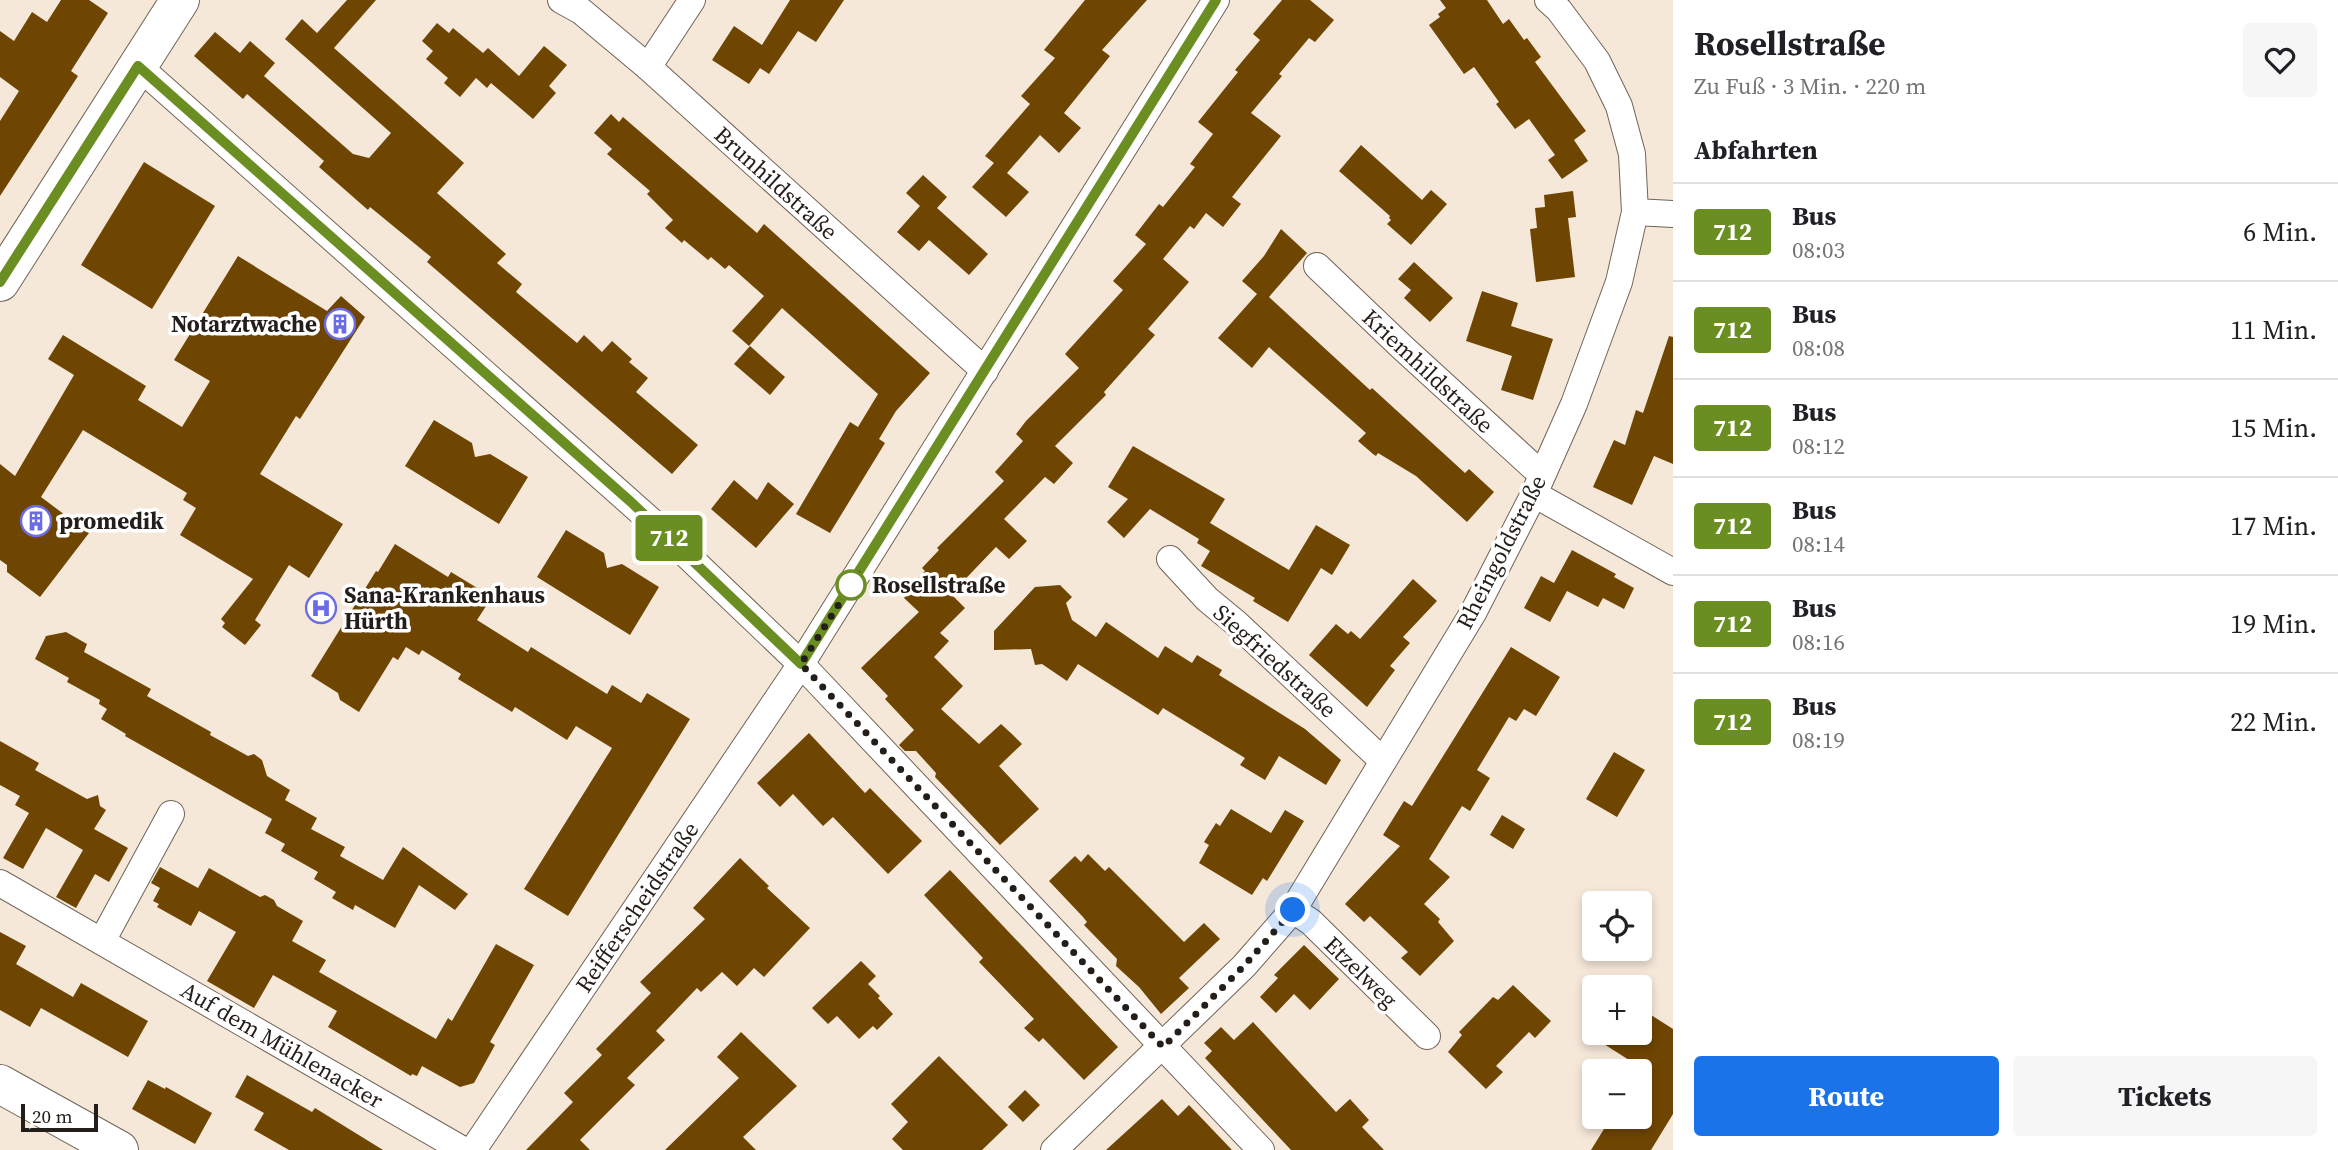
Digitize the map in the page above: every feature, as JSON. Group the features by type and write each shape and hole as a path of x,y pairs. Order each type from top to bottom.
{"street":[{"path":"0,282 180,0"},
{"name":"Brunhildstraße","path":"561,0 580,10 648,67 985,371"},
{"path":"648,67 692,0"},
{"name":"Reifferscheidstraße","path":"473,1150 801,664 1216,0"},
{"name":"Rheingoldstraße","path":"1054,1150 1244,966 1293,910 1473,613 1538,484 1574,404 1619,282 1635,212 1632,154 1619,106 1597,61 1559,10 1548,0"},
{"path":"138,66 640,511 801,664 1261,1150"},
{"path":"1635,212 1673,214"},
{"name":"Kriemhildstraße","path":"1317,265 1538,484 1673,572"},
{"name":"Siegfriedstraße","path":"1170,559 1207,599 1382,760"},
{"path":"102,941 171,814"},
{"name":"Auf dem Mühlenacker","path":"0,883 463,1150"},
{"name":"Etzelweg","path":"1293,910 1311,922 1427,1036"},
{"path":"0,1084 119,1150"}],"building":[{"path":"61,0 89,0 108,13 71,71 78,76 0,196 0,121 19,91 0,77 0,31 14,41 32,12 47,22"},
{"path":"347,0 376,0 334,48 464,163 437,193 506,254 497,263 522,284 516,292 577,343 584,335 602,352 612,341 632,359 629,362 648,378 636,392 698,445 672,474 427,262 431,257 370,207 368,210 319,167 324,161 247,94 243,99 194,56 215,32 240,53 250,41 275,63 264,76 353,154 369,158 391,133 285,39 302,19 317,33"},
{"path":"790,0 844,0 816,42 798,31 769,74 760,68 749,84 712,60 734,26 762,45"},
{"path":"1085,0 1147,0 1102,50 1110,56 1064,113 1081,128 1059,153 1040,135 1007,173 1029,192 1006,217 972,187 994,163 985,156 1030,104 1021,96 1055,58 1044,50"},
{"path":"1282,0 1310,0 1334,20 1315,42 1309,38 1251,113 1281,136 1232,197 1241,204 1223,227 1206,213 1194,229 1190,226 1163,259 1189,282 1148,329 1155,335 1104,392 1106,395 1055,446 1073,463 1054,484 1045,477 1004,519 1027,541 1009,559 996,547 951,594 965,608 940,633 949,641 934,657 963,686 941,709 979,744 1001,724 1022,744 999,766 1039,809 1000,845 935,777 936,773 916,751 905,751 899,745 914,730 885,699 888,696 861,668 919,612 904,598 914,587 911,585 925,571 922,568 939,550 937,548 1004,481 995,472 1023,441 1016,434 1079,368 1065,354 1123,290 1113,281 1146,244 1135,235 1159,204 1163,207 1195,167 1190,164 1213,134 1198,122 1260,40 1253,34"},
{"path":"1440,0 1487,0 1503,24 1509,19 1524,40 1527,38 1541,57 1535,62 1586,131 1574,140 1588,161 1562,179 1548,160 1555,155 1529,119 1515,129 1474,67 1464,74 1429,25 1440,17 1438,14 1446,8"},
{"path":"437,23 449,33 453,28 483,53 488,48 519,76 544,46 567,65 549,86 556,93 533,119 491,83 487,88 476,78 460,97 444,83 448,78 426,59 433,51 422,41"},
{"path":"611,114 619,122 623,117 757,233 764,224 930,373 896,411 879,439 885,443 830,533 796,514 850,422 858,427 878,394 782,308 749,346 732,331 764,296 729,265 725,269 711,257 708,260 665,228 673,220 647,194 650,191 607,154 612,149 594,133"},
{"path":"1361,145 1422,200 1431,190 1447,204 1411,245 1387,224 1391,220 1390,216 1339,171"},
{"path":"144,162 215,206 152,309 81,265"},
{"path":"923,175 947,197 937,208 988,254 969,275 929,240 919,251 897,232 920,206 906,193"},
{"path":"1573,191 1576,217 1568,218 1575,277 1536,282 1530,229 1537,228 1535,208 1545,207 1544,195"},
{"path":"1281,229 1307,253 1269,297 1465,473 1469,469 1494,492 1467,522 1416,476 1378,453 1376,456 1358,441 1366,433 1269,347 1252,368 1218,338 1257,294 1242,281 1264,256"},
{"path":"238,256 327,311 341,296 365,317 300,419 296,416 260,474 343,524 309,578 289,565 255,620 261,625 245,645 222,627 225,623 221,619 253,579 180,535 196,508 183,500 187,493 83,430 41,497 89,533 40,597 7,572 7,565 0,560 0,464 15,476 74,375 48,359 63,335 146,386 138,400 182,427 210,381 174,360"},
{"path":"1414,262 1453,298 1430,322 1404,298 1411,290 1398,279"},
{"path":"1482,291 1518,303 1511,326 1553,339 1533,400 1501,390 1512,356 1466,341"},
{"path":"1669,336 1673,337 1673,464 1654,456 1632,505 1593,487 1614,440 1625,445 1636,410 1643,413"},
{"path":"750,346 785,377 770,395 734,364"},
{"path":"434,420 472,443 475,457 490,454 528,477 499,524 405,466"},
{"path":"1133,446 1225,499 1210,523 1289,570 1316,525 1350,545 1332,575 1321,568 1288,622 1253,601 1255,598 1201,566 1210,551 1197,543 1199,539 1150,509 1124,538 1107,522 1128,499 1108,487"},
{"path":"734,480 757,500 768,482 794,504 756,548 711,509"},
{"path":"566,530 604,553 607,568 622,564 659,587 630,635 537,577"},
{"path":"395,544 448,577 451,572 492,597 477,620 528,652 531,647 607,694 612,685 641,703 647,693 690,719 568,916 524,889 612,748 576,726 567,740 515,707 512,712 458,679 461,674 422,650 419,655 406,647 398,660 393,657 359,712 340,700 338,693 311,676"},
{"path":"1572,550 1616,574 1614,577 1634,588 1624,609 1603,598 1598,607 1567,591 1550,622 1524,608 1541,576 1554,583"},
{"path":"1413,579 1437,601 1403,637 1410,643 1390,666 1395,670 1367,707 1309,655 1336,624 1348,634 1351,631 1360,639"},
{"path":"1060,585 1072,597 1066,603 1072,620 1096,637 1106,622 1158,658 1165,646 1192,663 1197,655 1222,670 1219,675 1305,729 1341,760 1326,785 1279,756 1265,780 1240,765 1245,758 1163,708 1158,715 1078,664 1067,681 1042,664 1035,665 1031,649 994,650 994,631 1035,587"},
{"path":"66,632 87,644 84,652 151,689 147,696 211,732 210,735 248,756 254,754 262,760 267,776 290,790 285,800 317,818 311,829 345,847 340,856 383,880 403,847 468,894 455,910 419,885 395,928 355,905 353,910 332,898 336,892 314,879 318,872 281,851 285,844 265,833 272,819 125,736 126,734 101,719 107,709 99,704 100,700 67,682 69,678 35,659 46,636"},
{"path":"1511,647 1560,677 1536,716 1524,709 1516,721 1509,717 1477,770 1490,778 1470,811 1462,806 1429,859 1450,877 1424,904 1440,919 1438,922 1454,941 1420,976 1401,958 1408,952 1370,916 1364,922 1345,904 1400,846 1383,835 1404,801 1412,806"},
{"path":"809,733 865,793 870,788 922,841 888,874 833,817 823,826 793,794 780,807 757,783"},
{"path":"0,741 39,763 35,770 87,799 98,795 100,806 106,810 94,829 128,848 109,882 95,874 76,908 56,897 83,850 46,828 23,869 3,858 29,813 15,805 20,796 0,785"},
{"path":"1614,752 1645,770 1617,817 1586,799"},
{"path":"1231,809 1271,833 1285,810 1304,821 1267,881 1263,878 1252,895 1199,863 1209,845 1204,842 1216,823 1220,826"},
{"path":"1502,815 1525,829 1513,849 1490,835"},
{"path":"1088,854 1105,871 1109,867 1184,942 1204,923 1220,939 1179,978 1189,988 1161,1014 1139,987 1116,966 1117,959 1084,925 1087,922 1049,881 1075,856 1081,862"},
{"path":"740,858 769,886 767,888 810,928 764,977 754,968 737,986 722,972 701,992 697,988 656,1031 665,1040 627,1078 635,1085 580,1140 590,1150 526,1150 573,1102 564,1093 602,1055 596,1049 651,993 640,982 705,919 693,908"},
{"path":"160,867 198,888 209,868 260,897 265,895 274,900 277,906 303,921 292,941 326,960 319,972 436,1039 448,1018 452,1021 496,944 534,965 490,1042 495,1045 474,1083 460,1087 422,1066 417,1076 411,1076 328,1027 337,1011 273,975 254,1008 207,981 236,932 199,911 191,926 157,907 159,904 153,901 160,888 151,883"},
{"path":"950,870 1118,1047 1084,1080 1043,1038 1039,1042 1024,1028 1034,1019 979,962 983,958 924,895"},
{"path":"0,932 26,946 16,964 73,997 81,983 148,1021 128,1057 41,1008 30,1027 0,1010"},
{"path":"1304,945 1339,979 1310,1010 1294,994 1276,1013 1260,997 1278,978 1274,975"},
{"path":"861,961 876,976 868,984 893,1014 877,1030 873,1026 859,1039 837,1016 828,1024 812,1008"},
{"path":"1513,985 1551,1021 1535,1038 1529,1032 1496,1066 1503,1072 1486,1089 1448,1052 1462,1035 1459,1032 1493,997 1498,1000"},
{"path":"1652,1016 1673,1029 1673,1114 1651,1150 1591,1150 1604,1129 1652,1129 1652,1059 1627,1059 1605,1045 1652,1045"},
{"path":"1253,1022 1336,1112 1350,1099 1369,1120 1362,1127 1384,1150 1291,1150 1205,1058 1212,1051 1204,1043 1221,1027 1234,1040"},
{"path":"741,1032 797,1086 743,1137 756,1150 665,1150 739,1078 717,1057"},
{"path":"939,1056 1008,1125 982,1150 903,1150 892,1139 908,1122 891,1104"},
{"path":"247,1075 312,1112 315,1108 383,1150 289,1150 254,1130 264,1113 235,1097"},
{"path":"148,1080 212,1113 195,1144 132,1109"},
{"path":"1025,1090 1040,1105 1023,1122 1008,1107"},
{"path":"1162,1099 1178,1116 1189,1105 1232,1150 1106,1150"}],"bus line":[{"name":"712","path":"0,282 138,66 631,502 801,664 1216,0"}],"place":[{"name":"Notarztwache","path":"340,324"},
{"name":"promedik","path":"36,521"},
{"name":"Rosellstraße","path":"851,585"},
{"name":"Sana-Krankenhaus Hürth","path":"321,608"}],"route":[{"path":"851,585 858,574 801,664 1163,1047 1244,966 1293,910"}]}
